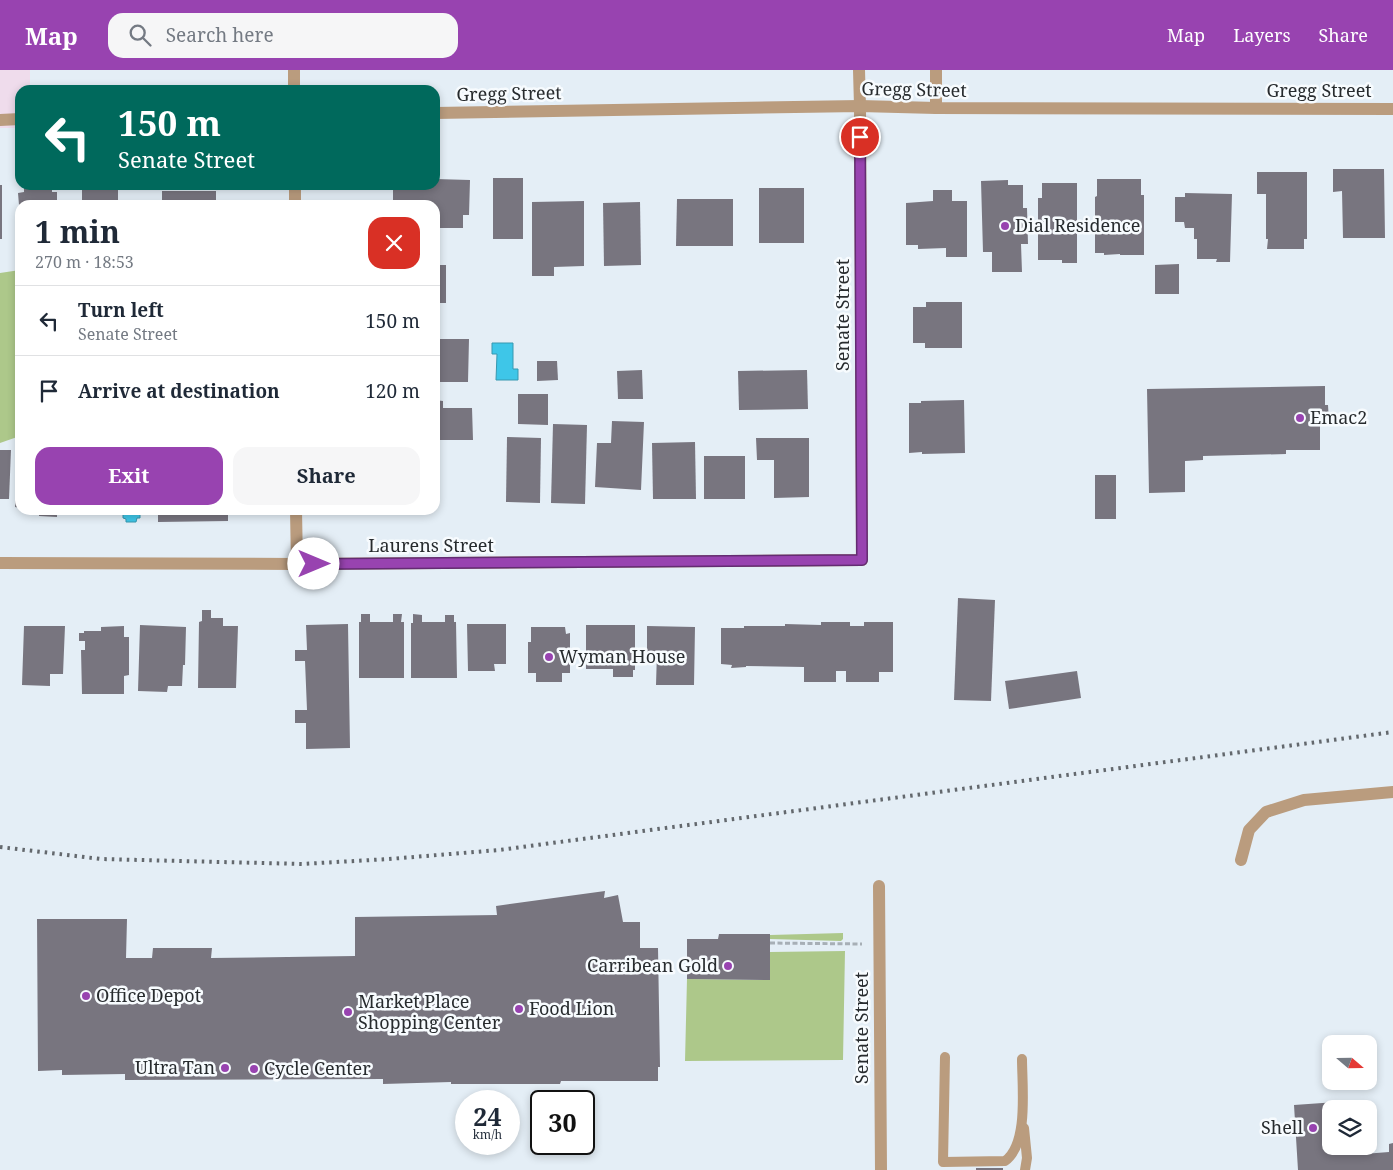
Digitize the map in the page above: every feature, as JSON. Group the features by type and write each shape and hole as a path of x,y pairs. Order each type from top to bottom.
{"street":[{"path":"294,70 294,85"},
{"name":"Senate Street","path":"859,70 862,560"},
{"path":"936,70 936,108"},
{"name":"Gregg Street","path":"440,113 860,106 936,108 1393,109"},
{"path":"0,120 15,119"},
{"path":"296,515 297,564"},
{"name":"Laurens Street","path":"0,563 297,564 862,560"},
{"path":"1241,860 1249,830 1266,812 1304,800 1393,792"},
{"name":"Senate Street","path":"879,886 881,1170"}],"lane":[{"path":"944,1057 943,1166 1005,1162 1015,1151 1023,1122"},
{"path":"1022,1059 1023,1122 1027,1158 1025,1170"}],"path":[{"path":"770,943 880,944"}],"shaded area":[{"path":"0,70 30,70 30,85 15,85 15,128 0,128"}],"green space":[{"path":"15,271 15,438 0,443 0,273"},
{"path":"843,933 841,941 770,939 770,935"},
{"path":"845,951 843,1060 685,1061 687,979 769,980 770,952"}],"water":[{"path":"492,343 513,343 513,369 518,369 518,380 496,380 497,354 492,354"},
{"path":"123,515 140,515 136,522 126,522 126,519 123,518"}],"building":[{"path":"1333,169 1384,169 1385,238 1343,238 1342,191 1333,192"},
{"path":"1257,172 1307,172 1307,239 1304,239 1304,249 1267,249 1266,194 1257,194"},
{"path":"493,178 523,178 523,239 493,239"},
{"path":"440,179 470,180 469,215 463,215 463,228 440,228 440,200 393,200 393,190 440,190"},
{"path":"1097,179 1141,179 1141,195 1144,195 1144,255 1104,255 1104,253 1095,253 1095,197 1097,196"},
{"name":"Dial Residence","path":"1008,180 1008,185 1023,185 1023,208 1027,208 1028,244 1021,244 1022,272 992,272 992,252 983,252 981,181"},
{"path":"1042,183 1077,183 1077,263 1062,263 1062,260 1038,260 1038,198 1042,198"},
{"path":"0,185 2,185 2,239 0,239"},
{"path":"759,188 804,188 804,243 759,243"},
{"path":"24,190 52,190 52,192 57,192 57,200 19,200 18,193 24,192"},
{"path":"82,190 118,190 118,200 82,200"},
{"path":"933,190 952,190 952,201 967,201 967,257 946,257 946,248 918,249 918,245 906,245 906,203 933,201"},
{"path":"162,191 216,191 216,200 162,200"},
{"path":"1185,193 1232,194 1230,262 1216,262 1217,259 1197,259 1197,239 1194,239 1194,228 1185,228 1184,222 1175,222 1175,197 1185,197"},
{"path":"677,199 733,199 733,246 676,246"},
{"path":"584,201 584,266 554,267 554,276 532,276 532,202"},
{"path":"640,202 641,265 604,266 603,203"},
{"path":"1179,264 1179,294 1155,294 1155,265"},
{"path":"440,265 446,265 446,303 440,303"},
{"path":"926,302 962,302 962,348 925,348 925,343 913,343 913,307 926,307"},
{"path":"440,339 469,339 468,382 440,382"},
{"path":"537,361 557,361 558,380 537,381"},
{"path":"642,370 643,399 618,399 617,371"},
{"path":"807,370 808,409 739,410 738,371"},
{"path":"1325,386 1325,405 1328,405 1329,422 1320,422 1320,450 1286,450 1286,454 1203,456 1203,460 1185,461 1185,492 1149,493 1147,389"},
{"path":"518,394 548,394 548,425 518,424"},
{"path":"964,400 965,453 909,453 909,403"},
{"path":"440,401 443,401 443,408 472,408 473,440 440,440"},
{"path":"612,421 644,422 641,490 595,487 597,443 611,443"},
{"path":"553,424 587,425 585,504 551,503"},
{"path":"507,437 541,438 540,503 506,502"},
{"path":"756,438 809,438 809,497 774,498 774,460 757,460"},
{"path":"695,442 696,499 653,499 652,443"},
{"path":"0,450 11,450 9,499 0,499"},
{"path":"704,456 745,456 745,499 704,499"},
{"path":"1095,475 1116,475 1116,519 1095,519"},
{"path":"57,515 57,517 39,516"},
{"path":"158,515 228,515 228,521 158,522"},
{"path":"958,598 995,600 991,701 954,700"},
{"path":"202,610 211,610 211,618 223,618 223,626 238,626 236,688 198,688 199,622 202,621"},
{"path":"361,614 370,614 370,622 393,622 393,614 402,614 401,622 404,622 404,678 359,678 359,622 361,622"},
{"path":"413,614 422,615 422,622 445,622 445,615 454,615 454,622 456,622 457,678 411,678 411,623 413,623"},
{"path":"821,622 850,622 850,626 864,626 864,622 893,622 893,672 879,672 879,682 846,682 846,671 836,671 836,682 804,682 804,667 746,666 731,668 732,665 721,664 721,628 785,626 785,624 821,625"},
{"path":"348,624 350,748 306,749 306,723 295,723 295,710 307,710 305,661 295,661 295,650 307,650 306,625"},
{"path":"467,624 506,624 506,664 494,664 495,671 468,671"},
{"path":"140,625 186,627 185,665 183,665 182,686 168,686 167,692 138,691"},
{"path":"586,625 635,625 635,670 633,670 633,677 613,677 613,669 586,669"},
{"path":"24,626 65,626 63,674 50,674 50,686 22,685"},
{"path":"124,626 124,637 129,637 129,675 124,676 124,694 82,694 81,650 85,650 85,641 79,641 79,633 84,633 84,631 101,631 101,627"},
{"path":"647,626 695,627 694,685 656,685 657,652 647,652"},
{"name":"Wyman House","path":"531,627 565,627 566,634 570,633 570,673 562,673 562,682 536,682 536,673 528,673 528,642 531,642"},
{"path":"1077,671 1081,698 1009,709 1005,681"},
{"name":"Market Place Shopping Center","path":"605,891 604,898 618,895 623,922 640,922 640,948 658,948 660,1067 658,1067 658,1081 561,1081 560,1084 451,1084 451,1082 383,1084 383,1079 125,1080 125,1074 62,1075 62,1070 38,1071 37,919 127,919 126,958 152,958 153,948 212,948 211,958 355,956 355,917 497,915 496,906"},
{"name":"Carribean Gold","path":"719,934 770,934 770,980 687,979 687,939 718,939"},
{"name":"Shell","path":"1322,1103 1322,1155 1377,1155 1377,1153 1389,1152 1389,1144 1393,1143 1393,1170 1298,1170 1294,1105"},
{"path":"976,1168 1003,1168 1003,1170 976,1170"}],"railway":[{"path":"0,847 101,859 302,864 499,850 1393,732"}],"place":[{"name":"Dial Residence","path":"1005,226"},
{"name":"Emac2","path":"1300,418"},
{"name":"Wyman House","path":"549,657"},
{"name":"Carribean Gold","path":"728,966"},
{"name":"Office Depot","path":"86,996"},
{"name":"Food Lion","path":"519,1009"},
{"name":"Market Place Shopping Center","path":"348,1012"},
{"name":"Ultra Tan","path":"225,1068"},
{"name":"Cycle Center","path":"254,1069"},
{"name":"Shell","path":"1313,1128"}],"route":[{"path":"314,564 862,560 860,137"}]}
